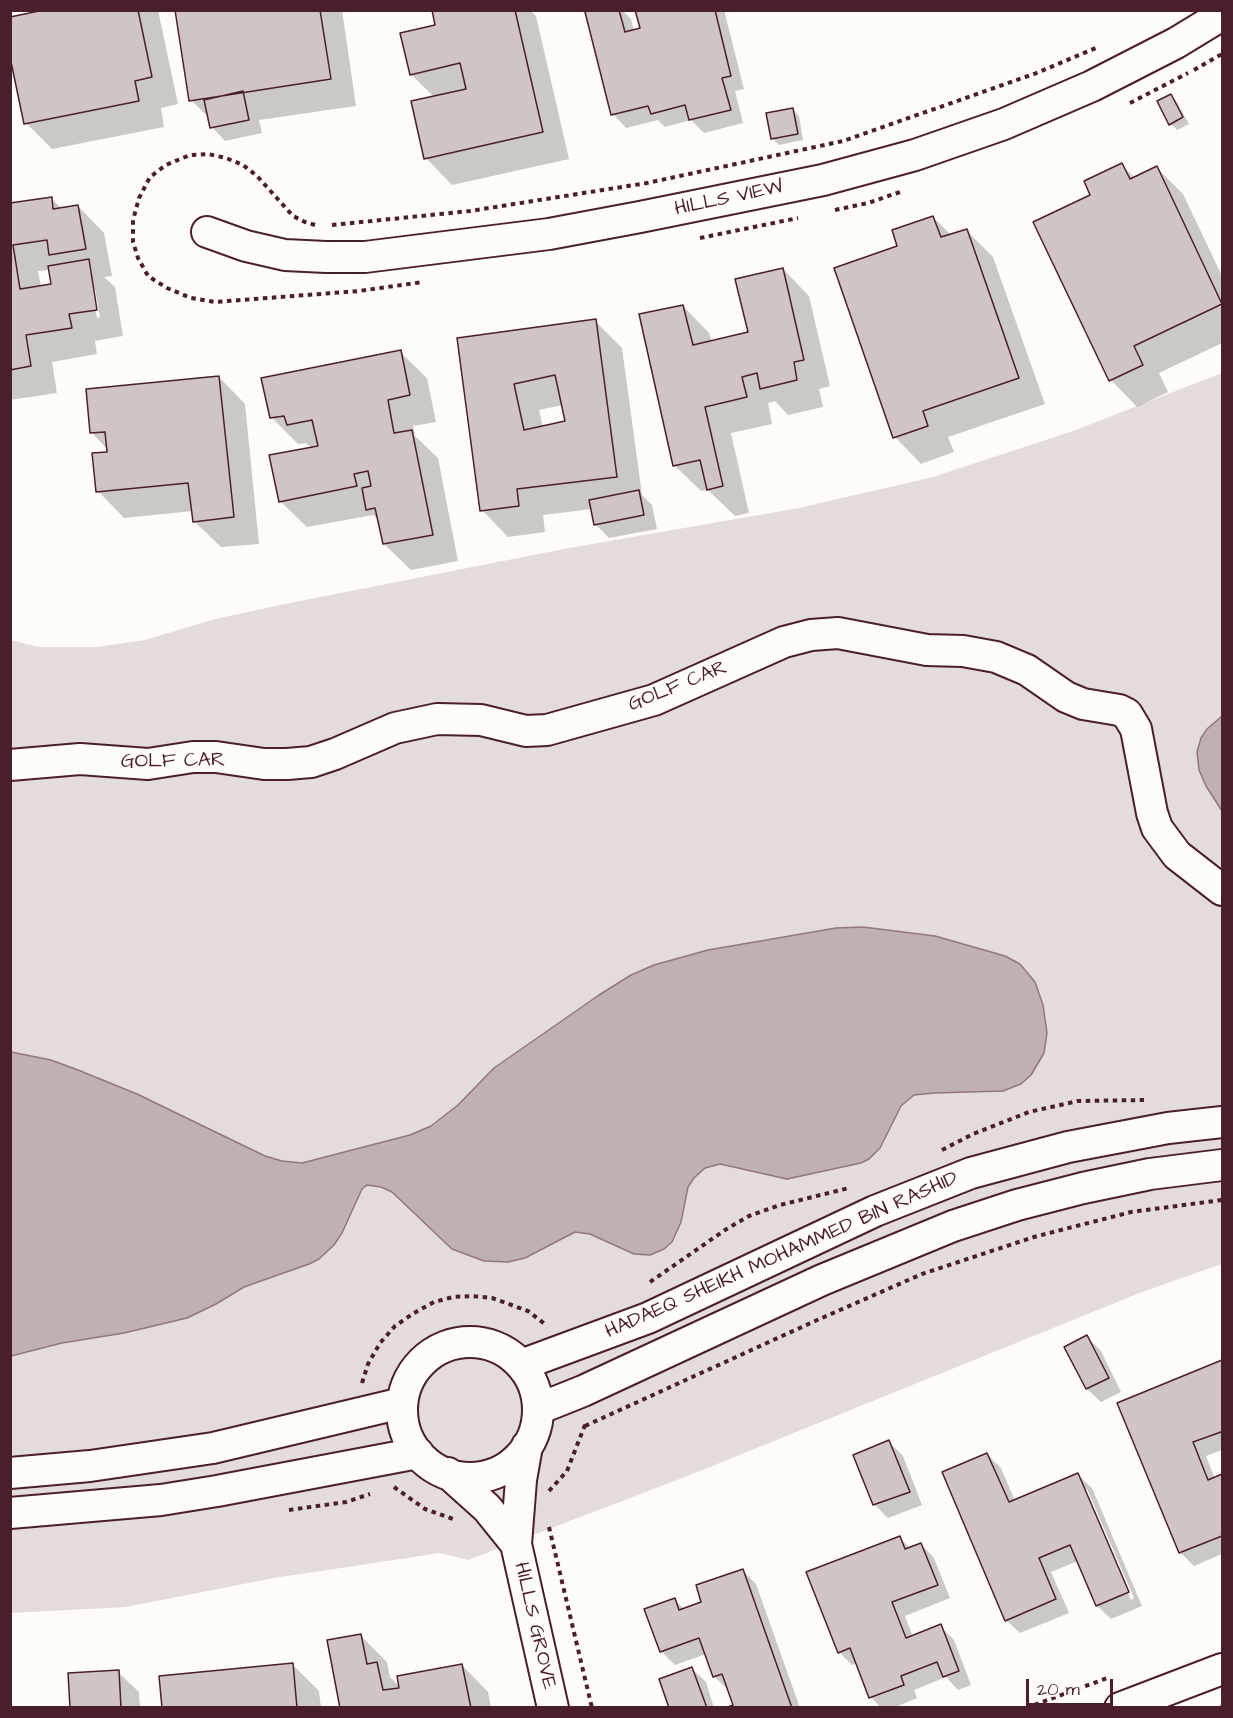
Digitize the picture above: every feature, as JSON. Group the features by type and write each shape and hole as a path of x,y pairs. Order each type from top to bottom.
{"street":[{"name":"HILLS VIEW","path":"207,232 246,246 285,255 365,257 549,234 823,180 915,155 1004,124 1092,86 1176,43 1222,15"},
{"name":"GOLF CAR","path":"10,765 80,759 148,764 193,757 216,757 264,764 311,762 395,728 437,719 481,720 525,730 547,730 654,700 784,642 811,635 838,633 927,650 963,651 996,657 1027,670 1066,697 1083,704 1119,710 1127,714 1136,729 1157,828 1177,855 1222,890"},
{"name":"HADAEQ SHEIKH MOHAMMED BIN RASHID","path":"521,1365 648,1318 875,1211 971,1173 1068,1147 1168,1128 1222,1122"},
{"name":"HADAEQ SHEIKH MOHAMMED BIN RASHID","path":"538,1409 583,1391 822,1280 953,1226 1083,1188 1150,1174 1222,1165"},
{"path":"465,1342 495,1347 521,1365 536,1393 538,1409 535,1429 527,1446 509,1465 486,1476 460,1477 436,1469 418,1453 405,1430 402,1403 405,1387 417,1367 435,1352 449,1345 465,1342"},
{"path":"10,1473 90,1466 213,1448 402,1403"},
{"name":"HILLS GROVE","path":"527,1446 520,1489 516,1544 553,1707"},
{"path":"10,1513 104,1506 183,1496 418,1453"},
{"name":"HILLS GROVE","path":"448,1473 487,1508 516,1544"},
{"path":"1120,1707 1222,1670"}],"path":[{"path":"585,1426 922,1274 1034,1237 1131,1212 1222,1200"},
{"path":"359,1414 362,1385 368,1364 380,1343 395,1326 414,1312 435,1302 453,1297 472,1296 510,1303 528,1311 544,1323 568,1348"},
{"path":"547,1519 591,1707"}],"shaded area":[{"path":"1222,373 1222,1264 1142,1292 690,1475 468,1560 440,1553 274,1578 126,1607 11,1613 10,640 39,647 97,647 145,640 215,619 285,604 569,548 799,508 933,477 1073,431"},
{"path":"1222,716 1222,811 1199,770 1197,752 1201,738 1207,729"},
{"path":"863,927 935,936 1005,956 1020,964 1035,982 1043,1005 1047,1033 1044,1053 1031,1075 1021,1084 1003,1091 914,1095 901,1106 880,1148 869,1159 861,1163 787,1179 720,1164 705,1168 688,1187 681,1222 672,1242 664,1249 650,1255 634,1254 590,1234 575,1232 525,1258 508,1262 484,1261 452,1249 392,1192 381,1187 367,1185 362,1189 334,1245 319,1259 309,1264 244,1287 187,1318 124,1333 62,1343 11,1356 11,1052 51,1060 78,1070 137,1094 265,1156 302,1163 410,1135 431,1126 458,1105 494,1068 599,995 631,975 654,965 708,950 836,928"}],"building":[{"path":"44,10 138,10 152,77 135,81 139,101 24,124 10,57 10,17"},
{"path":"175,10 320,10 331,79 189,101"},
{"path":"432,10 515,10 543,132 424,159 411,101 466,89 460,63 410,75 400,33 435,25"},
{"path":"619,10 625,32 640,28 635,10 715,10 731,76 722,78 731,110 689,120 685,105 651,114 648,106 611,115 585,12"},
{"path":"243,91 249,120 210,128 204,100"},
{"path":"1171,94 1183,117 1169,125 1157,101"},
{"path":"793,108 798,134 771,139 766,113"},
{"path":"1122,163 1130,179 1157,166 1222,304 1134,346 1143,365 1109,381 1033,222 1090,195 1084,181"},
{"path":"52,197 53,209 78,205 86,249 49,255 47,240 13,245 20,289 51,284 48,266 89,259 97,310 69,314 72,328 26,335 31,366 10,370 10,203"},
{"path":"933,216 941,237 967,229 1019,378 923,411 928,426 893,438 834,268 897,246 892,230"},
{"path":"783,268 804,360 794,362 797,380 760,389 757,373 742,377 747,397 705,407 723,486 707,490 700,460 673,466 639,314 683,305 693,345 748,332 735,279"},
{"path":"596,319 617,477 517,489 519,506 480,511 457,338","holes":["555,375 565,421 524,430 514,384"]},
{"path":"401,350 410,395 388,400 394,433 412,430 433,535 383,544 375,508 366,510 362,488 371,486 368,471 354,474 357,486 279,502 269,455 318,446 312,420 287,425 284,416 270,418 261,378"},
{"path":"219,376 234,517 193,522 188,483 96,492 92,453 107,452 105,432 90,433 86,389"},
{"path":"639,490 644,515 594,525 589,500"},
{"path":"1087,1335 1109,1378 1086,1389 1064,1347"},
{"path":"1222,1360 1222,1434 1221,1432 1193,1442 1208,1480 1222,1474 1222,1536 1179,1553 1117,1403"},
{"path":"889,1440 910,1492 873,1505 853,1455"},
{"path":"987,1453 1009,1502 1078,1473 1129,1592 1096,1606 1070,1545 1039,1558 1056,1599 1005,1621 942,1472"},
{"path":"900,1536 905,1549 921,1543 938,1585 892,1602 906,1638 941,1624 959,1671 943,1677 937,1662 901,1676 904,1685 869,1698 850,1648 838,1653 806,1572"},
{"path":"743,1569 792,1708 725,1708 733,1705 722,1674 713,1677 699,1638 660,1652 644,1609 675,1598 679,1610 701,1602 696,1585"},
{"path":"361,1634 367,1664 377,1662 383,1690 399,1688 397,1676 462,1664 471,1708 340,1708 327,1640"},
{"path":"293,1663 297,1708 162,1708 159,1676"},
{"path":"692,1667 707,1708 669,1708 659,1679"},
{"path":"119,1670 121,1708 70,1708 68,1673"}]}
